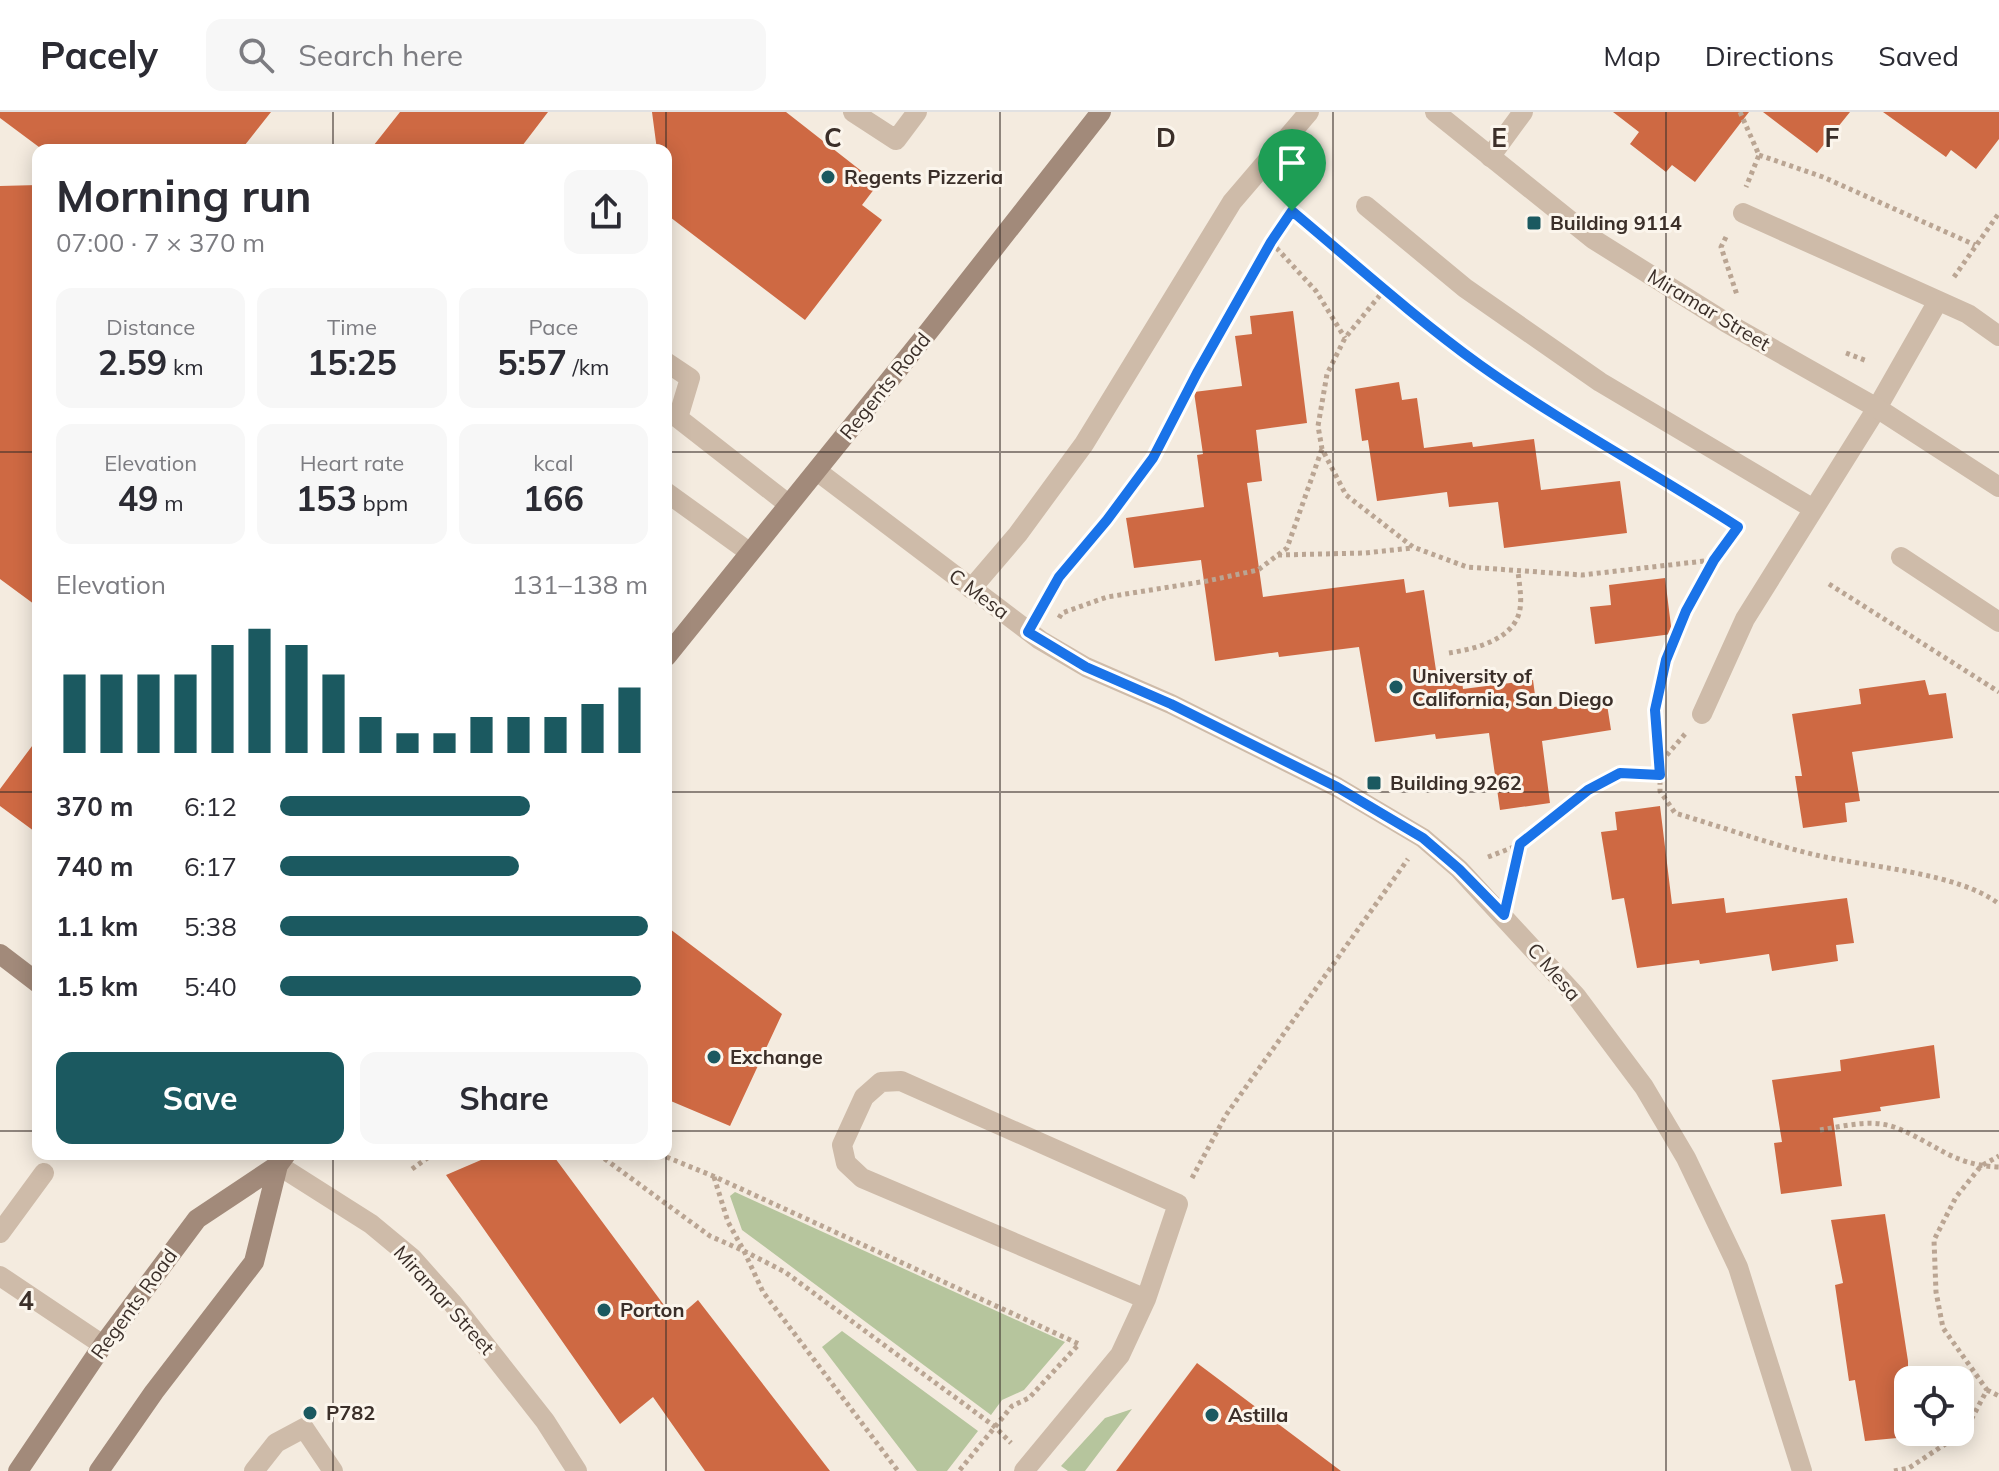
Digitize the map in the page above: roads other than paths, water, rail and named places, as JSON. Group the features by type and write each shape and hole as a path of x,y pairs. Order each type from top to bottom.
{"main road":[{"name":"Regents Road","path":"672,649 1101,112"},
{"path":"0,954 32,978"},
{"name":"Regents Road","path":"18,1471 103,1345 197,1219 273,1160"},
{"path":"99,1471 154,1392 254,1262 276,1160"}],"street":[{"path":"853,112 896,140 917,112"},
{"path":"971,589 1018,534 1084,444 1232,202 1309,112"},
{"name":"Miramar Street","path":"1435,112 1593,239 1727,323 1877,408 1999,487"},
{"path":"1490,157 1523,112"},
{"path":"1366,206 1465,288 1600,382 1812,508"},
{"path":"1743,213 1968,314 1999,336"},
{"path":"1702,714 1745,619 1877,408 1938,301"},
{"path":"672,366 690,378 678,418 788,504"},
{"name":"C Mesa","path":"817,471 1034,636 1086,667 1171,704 1337,787 1423,838 1459,869 1576,996 1644,1087 1686,1158 1738,1267 1802,1471"},
{"path":"672,496 749,552"},
{"path":"1901,557 1999,622"},
{"path":"1024,1471 1120,1355 1146,1299 1178,1204 901,1081 881,1082 864,1097 842,1145 846,1163 862,1178 1146,1299"},
{"name":"Miramar Street","path":"279,1160 371,1224 412,1258 453,1304 545,1421 577,1471"},
{"path":"0,1233 44,1173"},
{"path":"0,1276 103,1345"},
{"path":"254,1471 276,1443 304,1428 333,1471"}],"place":[{"name":"Regents Pizzeria","path":"828,177"},
{"name":"Building 9114","path":"1534,223"},
{"name":"University of California, San Diego","path":"1396,687"},
{"name":"Building 9262","path":"1374,783"},
{"name":"Exchange","path":"714,1057"},
{"name":"Porton","path":"604,1310"},
{"name":"P782","path":"310,1413"},
{"name":"Astilla","path":"1212,1415"}]}
